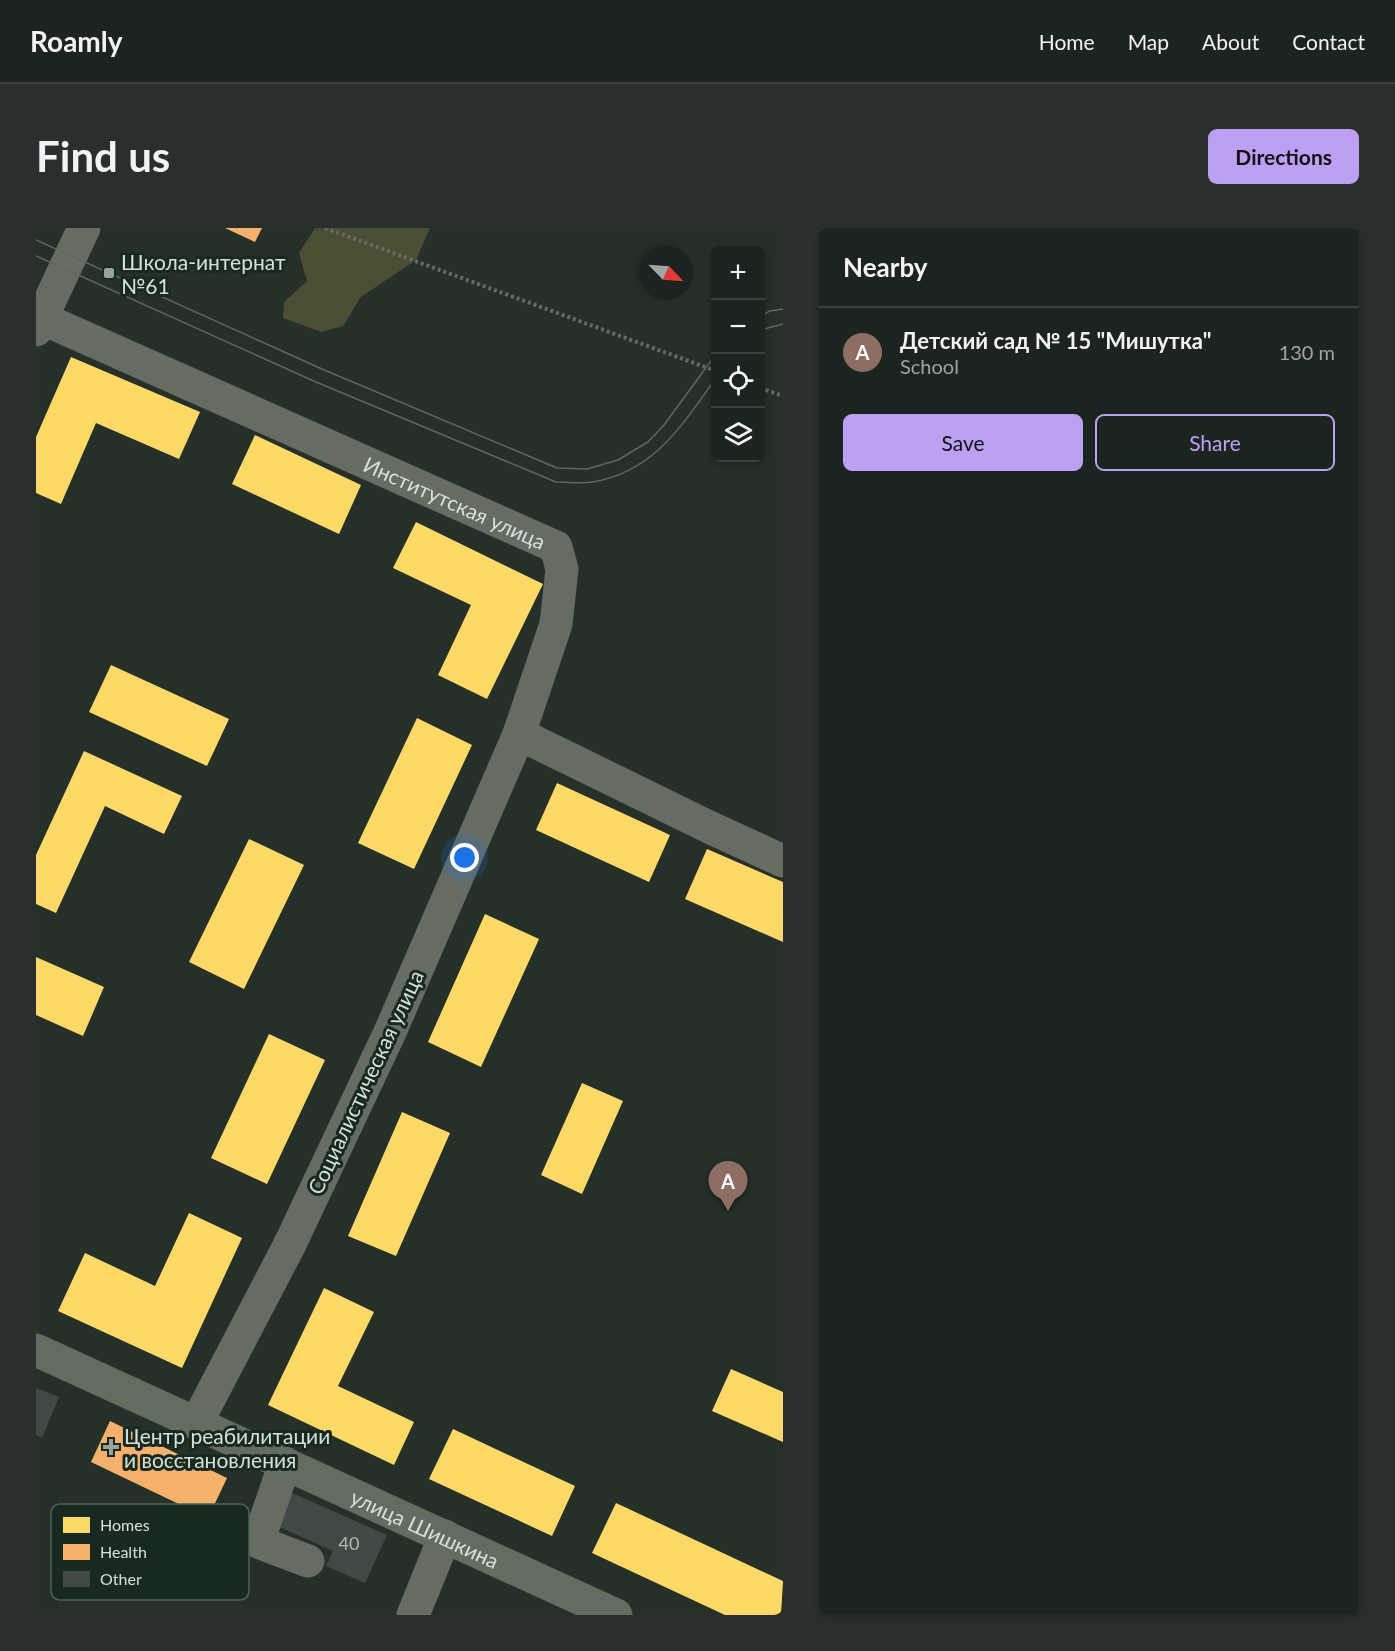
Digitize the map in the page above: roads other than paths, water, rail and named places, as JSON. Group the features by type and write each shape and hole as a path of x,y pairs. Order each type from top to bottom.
{"main road":[{"name":"улица Шишкина","path":"36,1350 616,1615"}],"street":[{"path":"39,324 84,228"},
{"name":"Институтская улица","path":"39,324 556,547 562,569 556,624 519,734"},
{"path":"519,734 783,861"},
{"name":"Социалистическая улица","path":"197,1422 290,1244 390,1032 519,734"},
{"path":"285,1463 258,1542 308,1561"},
{"path":"413,1615 445,1536"}],"tram line":[{"path":"36,240 322,369 557,468 587,469 618,460 648,442 664,425 711,361"},
{"path":"36,256 316,382 556,482 593,482 634,468 665,444 711,385"},
{"path":"765,314 783,309"},
{"path":"765,329 783,324"}],"place":[{"name":"Школа-интернат №61","path":"109,273"},
{"name":"Детский сад № 15 \"Мишутка\"","path":"728,1211"},
{"name":"Центр реабилитации и восстановления","path":"111,1447"}]}
